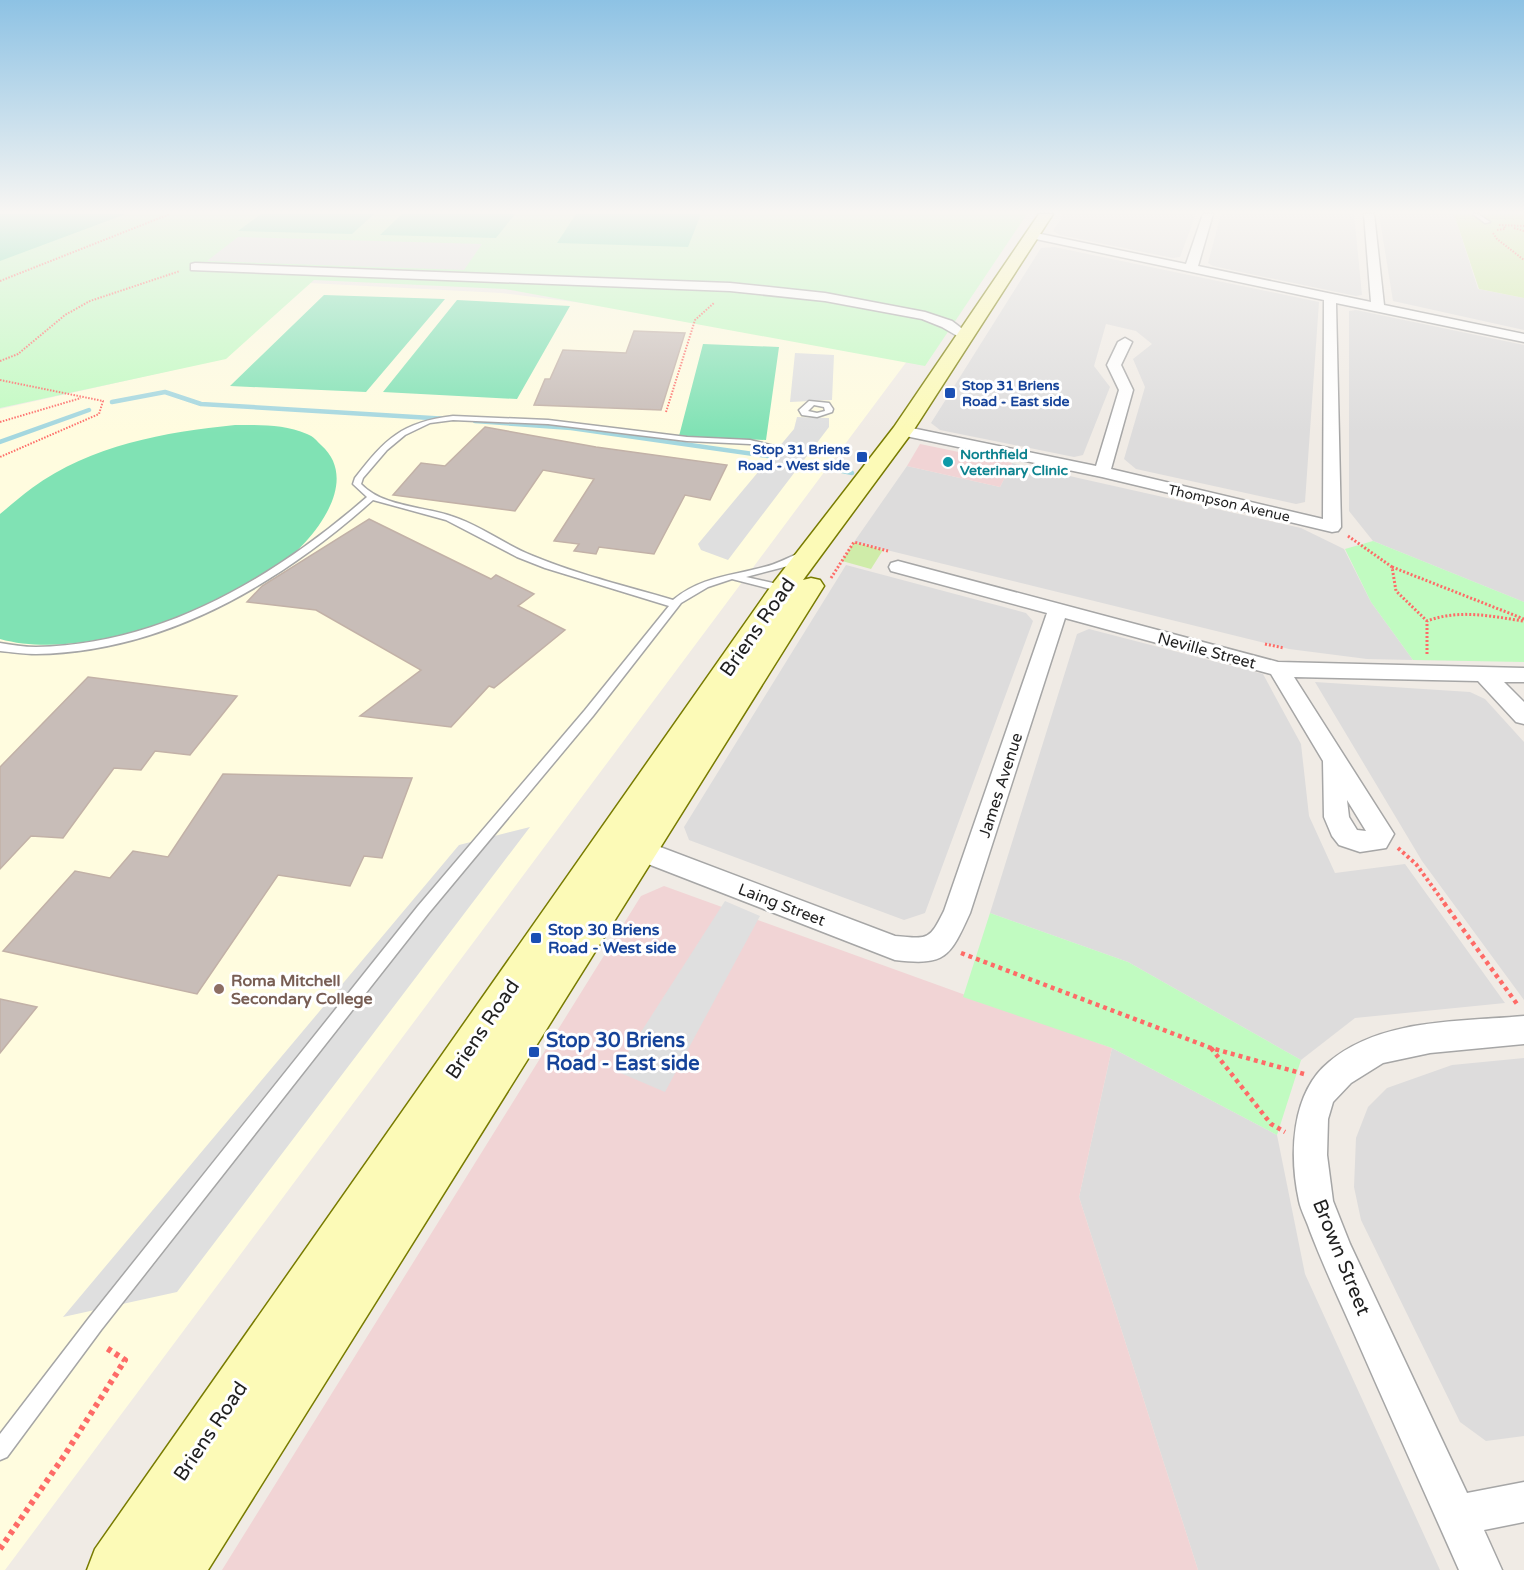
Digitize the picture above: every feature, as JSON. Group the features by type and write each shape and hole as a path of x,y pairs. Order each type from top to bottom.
{"main road":[{"name":"Briens Road","path":"791,596 810,551 857,493 902,431 998,287"},
{"name":"Briens Road","path":"116,1570 625,844 791,596 832,554 857,493"},
{"name":"Briens Road","path":"176,1570 625,844"}],"street":[{"path":"733,287 825,297 925,316 947,324 966,337"},
{"path":"1283,287 1377,309 1524,338"},
{"path":"1377,287 1377,309"},
{"path":"1330,297 1332,527"},
{"path":"925,316 980,315"},
{"path":"1102,472 1126,390 1114,365 1125,342"},
{"name":"Thompson Avenue","path":"902,431 1102,472 1332,527"},
{"name":"Neville Street","path":"898,567 1278,669 1524,675"},
{"name":"James Avenue","path":"934,949 957,913 1058,609"},
{"path":"1278,669 1335,759 1381,834 1377,841 1362,844 1346,839 1337,828 1335,759"},
{"path":"1485,675 1524,716"},
{"name":"Laing Street","path":"625,844 895,948 934,949"},
{"name":"Brown Street","path":"1481,1570 1336,1253 1316,1201 1311,1147 1312,1119 1320,1093 1340,1072 1377,1049 1521,1017"},
{"path":"1455,1516 1524,1502"}],"lane":[{"path":"675,604 565,572 510,550 465,524 447,517 372,497 360,489 357,484 364,470 402,433 428,421 440,419 548,422 687,439 750,442 787,450"},
{"path":"0,647 39,650 75,647 158,628 195,616 275,572 340,527 372,497"},
{"path":"0,1450 95,1324 416,920 589,713 675,604 692,589 710,581 782,566 810,551"},
{"path":"729,577 791,596"}],"path":[{"path":"0,361 18,354 65,315 90,301 132,287"},
{"path":"666,412 695,320 718,299"},
{"path":"0,380 103,401 99,414 0,457"},
{"path":"0,422 82,398"},
{"path":"1332,527 1362,544 1392,567 1524,620"},
{"path":"831,579 854,542"},
{"path":"1392,567 1396,591 1407,605 1427,621"},
{"path":"1427,621 1437,616 1465,614 1524,620"},
{"path":"1427,621 1427,661"},
{"path":"1381,834 1416,864 1521,1017"},
{"path":"934,949 1211,1047 1331,1082"},
{"path":"1211,1047 1271,1124 1311,1147"},
{"path":"0,1549 64,1456 125,1360 105,1347"}],"shaded area":[{"name":"Roma Mitchell Secondary College","path":"304,287 391,287 501,293 919,345 5,1570 0,1570 0,409 218,360"},
{"path":"1016,287 1248,287 1319,302 1305,502 1296,504 1136,469 1124,459 1145,387 1133,359 1152,344 1136,331 1106,324 1094,366 1110,387 1083,455 1074,457 940,430 931,423"},
{"path":"1314,287 1361,287 1362,295 1356,296"},
{"path":"1391,287 1477,287 1524,298 1524,330 1393,301"},
{"path":"1356,310 1524,345 1524,602 1373,541 1349,511 1349,311"},
{"path":"795,353 834,355 832,400 790,402"},
{"path":"797,417 829,418 829,427 728,560 701,550 698,544 794,429"},
{"path":"920,444 1012,463 1000,487 907,466"},
{"path":"1012,463 1301,528 1344,549 1371,602 1413,660 1367,659 1289,649 854,542 907,466 1000,487"},
{"path":"846,565 1026,613 1033,621 925,913 904,920 689,840 684,827"},
{"path":"1089,629 1263,674 1301,744 1309,816 1335,873 1405,864 1505,1003 1355,1018 1301,1060 1128,962 990,913 1077,634"},
{"path":"1315,682 1470,692 1485,699 1524,742 1524,1000 1422,861"},
{"path":"530,827 177,1292 63,1317 459,845"},
{"path":"664,886 1112,1048 1079,1197 1198,1570 222,1570 641,896"},
{"path":"725,901 760,916 665,1092 616,1071"},
{"path":"1112,1048 1277,1135 1305,1274 1440,1570 1198,1570 1079,1197"},
{"path":"1524,1058 1524,1436 1486,1441 1460,1422 1361,1220 1354,1187 1356,1138 1368,1107 1387,1088 1452,1065"}],"green space":[{"path":"0,287 306,287 226,359 0,408"},
{"path":"468,287 978,287 925,366 505,289"},
{"path":"1478,287 1524,287 1524,298"},
{"path":"324,295 445,299 366,392 230,386"},
{"path":"457,300 570,306 517,399 383,392"},
{"path":"703,344 779,347 766,440 679,436"},
{"path":"235,425 271,426 298,431 315,439 333,460 337,476 334,494 327,511 317,528 290,557 248,585 216,601 143,629 105,639 68,644 33,644 0,639 0,514 55,473 104,451 156,437"},
{"path":"1373,541 1524,602 1524,662 1413,660 1371,602 1345,549"},
{"path":"854,542 883,550 871,569 842,561"},
{"path":"990,913 1128,962 1301,1060 1277,1135 1112,1048 963,997"}],"building":[{"path":"634,331 685,333 661,410 534,405 545,379 550,379 563,350 626,353"},
{"path":"485,427 596,447 727,465 710,500 685,495 654,554 599,547 596,554 574,551 579,544 554,541 594,479 543,470 515,511 393,495 421,463 445,466"},
{"path":"369,519 491,579 496,575 534,594 518,606 565,630 494,688 489,686 451,727 360,716 421,670 316,610 247,602 262,586"},
{"path":"88,677 237,696 190,755 155,751 141,770 114,768 63,838 31,836 0,869 0,767"},
{"path":"223,774 412,778 382,858 364,856 350,886 278,875 197,994 3,951 75,871 110,878 133,851 168,857"},
{"path":"0,999 37,1007 0,1053"}],"waterway":[{"path":"112,402 165,392 201,404 448,419"},
{"path":"0,442 89,410"},
{"path":"475,421 571,428 768,456"},
{"path":"794,461 852,473"}],"place":[{"name":"Stop 31 Briens Road - East side","path":"950,393"},
{"name":"Stop 31 Briens Road - West side","path":"862,457"},
{"name":"Northfield Veterinary Clinic","path":"948,462"},
{"name":"Stop 30 Briens Road - West side","path":"536,938"},
{"name":"Roma Mitchell Secondary College","path":"219,989"},
{"name":"Stop 30 Briens Road - East side","path":"534,1052"}]}
